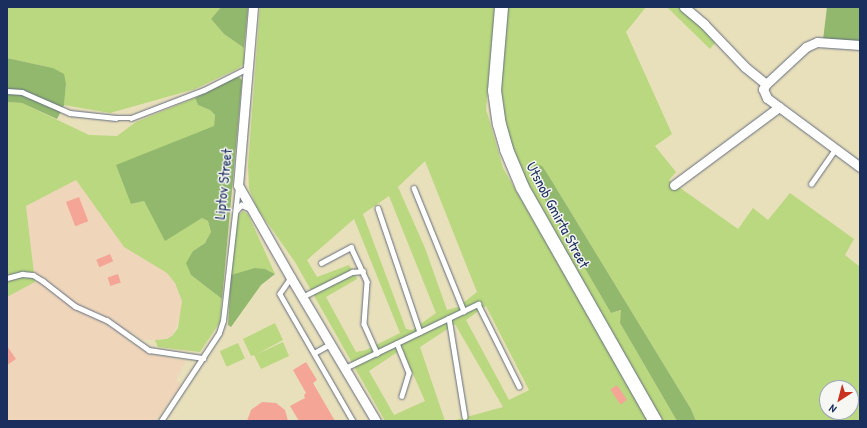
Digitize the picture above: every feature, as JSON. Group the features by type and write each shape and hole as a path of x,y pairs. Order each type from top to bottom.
{"main road":[{"name":"Utsnob Gmirta Street","path":"501,7 494,90 499,124 506,149 522,187 655,421"}],"street":[{"name":"Liptov Street","path":"238,185 252,7"},
{"path":"684,7 704,24 745,67 766,84"},
{"path":"860,45 817,42 806,47 766,84 763,89 764,94 779,107 860,167"},
{"path":"674,185 779,107"},
{"path":"238,185 376,421"}],"lane":[{"path":"7,91 22,92 70,113 116,118 131,118 204,90 248,68"},
{"path":"810,184 836,148"},
{"name":"Liptov Street","path":"161,421 219,333 223,321 238,185"},
{"path":"414,188 464,311"},
{"path":"234,214 237,207 241,205 253,210"},
{"path":"378,208 420,332"},
{"path":"321,263 351,247 367,282 364,324 377,353"},
{"path":"302,296 352,272 363,271"},
{"path":"7,278 22,274 33,275 75,306 107,320 148,350 203,358"},
{"path":"291,278 280,294 353,421"},
{"path":"345,368 478,304 519,386"},
{"path":"449,318 465,417"},
{"path":"397,343 409,373 402,396"},
{"path":"314,354 330,344"}],"shaded area":[{"path":"76,180 124,247 167,273 175,283 182,301 180,318 173,335 167,339 143,340 131,332 126,339 149,354 186,361 176,381 182,384 156,421 7,421 7,297 35,282 26,206"}],"green space":[{"path":"7,7 221,7 211,19 224,34 244,48 245,63 239,68 195,89 110,113 64,105 66,84 53,68 7,58"},
{"path":"221,7 248,7 244,48 224,34 211,19"},
{"path":"260,7 495,7 486,109 503,168 649,421 452,421 503,407 455,324 420,347 445,421 385,421 295,262 257,208 249,189 248,165","holes":["425,161 477,292 458,307 447,310 425,248 398,187","389,196 436,313 412,330 406,329 363,214","354,219 400,333 366,350 356,352 326,297 357,279 349,265 317,277 307,260","486,306 529,390 509,400 466,320","402,349 425,401 394,415 369,371"]},
{"path":"508,7 646,7 626,32 672,134 655,146 676,172 669,180 738,229 753,208 768,220 790,193 854,239 845,255 860,267 860,421 696,421 691,409 550,178 533,164 546,202 611,313 622,310 620,323 677,421 663,421 537,205 515,157 508,135 500,92"},
{"path":"667,7 678,7 706,30 715,43 710,49"},
{"path":"827,7 860,7 860,43 823,40"},
{"path":"7,58 53,68 64,74 66,84 64,105 57,119 22,103 7,102"},
{"path":"239,77 242,80 222,299 191,275 186,263 193,251 205,243 211,232 208,221 202,218 165,241 144,201 131,204 116,165 214,126 215,115 210,110 198,105 195,98 234,78"},
{"path":"195,98 198,105 210,110 215,115 214,126 131,204 144,201 165,240 202,218 208,221 211,232 205,243 193,251 191,275 222,299 220,322 200,352 158,347 155,340 167,339 173,335 178,328 182,301 175,283 167,273 124,247 76,180 26,206 35,282 7,297 7,102 22,103 89,135 117,136 136,122"},
{"path":"533,163 542,166 550,178 691,409 696,421 677,421 620,323 621,310 611,313 546,202"},
{"path":"243,211 248,214 275,274 265,269 231,275 238,216"},
{"path":"255,268 265,269 275,274 261,285 231,327 228,325 231,275"},
{"path":"275,323 283,340 255,355 283,342 289,356 261,369 254,355 251,356 243,339"},
{"path":"238,343 245,359 227,367 220,351"}],"building":[{"path":"79,197 88,221 75,226 66,202"},
{"path":"110,254 113,261 99,267 96,260"},
{"path":"118,274 121,283 110,286 108,277"},
{"path":"7,346 16,359 7,365"},
{"path":"306,362 317,380 313,383 335,421 299,421 290,406 305,398 304,395 306,393 293,370"},
{"path":"617,385 627,400 620,404 610,389"},
{"path":"262,402 276,403 285,410 288,421 247,421 251,410"}]}
